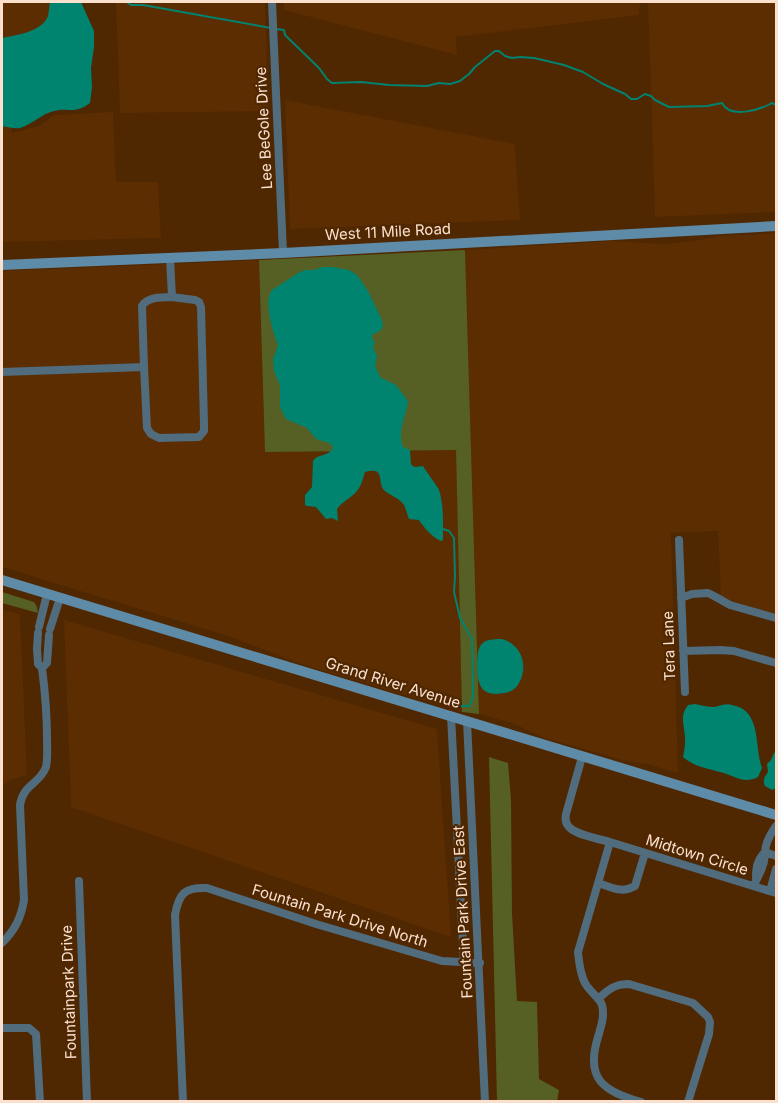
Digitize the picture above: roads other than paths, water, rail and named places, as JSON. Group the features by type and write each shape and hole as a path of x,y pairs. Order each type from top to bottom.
{"main road":[{"name":"West 11 Mile Road","path":"2,265 283,253 777,226"},
{"name":"Grand River Avenue","path":"2,580 777,815"}],"street":[{"name":"Lee BeGole Drive","path":"272,2 283,253"},
{"path":"170,258 172,297"},
{"path":"172,297 199,302 201,307 204,431 199,437 159,438 151,434 147,428 144,368 142,306 144,302 150,299 172,297"},
{"path":"2,372 144,368"},
{"name":"Tera Lane","path":"679,540 684,692"},
{"name":"Tera Lane","path":"681,598 692,594 708,593 730,605 777,618"},
{"path":"2,943 16,926 22,913 24,900 21,798 26,789 46,768 48,715 42,668 38,664 37,657 38,630 47,594"},
{"path":"42,668 47,663 50,632 60,598"},
{"path":"683,651 734,651 777,663"},
{"name":"Fountain Park Drive East","path":"451,716 465,963"},
{"name":"Fountain Park Drive East","path":"467,721 485,1101"},
{"name":"Midtown Circle","path":"582,757 566,814 566,823 574,831 755,883 773,892"},
{"path":"755,883 765,859 772,831 777,826"},
{"path":"610,842 578,952 585,983 602,1004 603,1020 594,1049 594,1069 607,1088 624,1099 640,1101"},
{"path":"765,852 777,856"},
{"path":"598,883 623,891 635,886 645,853"},
{"path":"773,892 777,869"},
{"name":"Fountainpark Drive","path":"79,881 87,1101"},
{"name":"Fountain Park Drive North","path":"183,1101 175,915 183,892 194,888 207,888 316,924 442,961 480,963"},
{"path":"598,999 612,987 629,984 693,1003 704,1012 710,1022 709,1034 688,1101"},
{"path":"2,1028 29,1028 36,1034 40,1101"}],"water":[{"path":"50,2 81,2 94,31 90,103 76,110 49,112 20,128 2,126 2,38 28,32 40,26 48,16"},
{"path":"322,267 349,270 357,275 368,291 382,320 381,330 372,335 375,343 373,347 377,356 375,366 380,377 396,385 408,401 401,430 401,441 403,447 410,450 411,464 414,467 423,466 439,490 443,515 442,541 429,533 419,520 409,519 402,503 382,488 379,474 376,471 365,472 357,491 337,509 338,521 332,518 326,519 316,507 305,505 305,495 312,487 313,461 329,452 333,447 329,443 316,439 307,428 286,419 280,407 280,385 274,371 273,359 278,345 268,302 272,290 298,273"},
{"path":"502,639 518,651 523,670 515,689 507,693 496,694 485,691 479,683 478,651 484,642"},
{"path":"730,704 742,708 748,714 753,721 762,768 758,777 748,780 739,779 696,765 683,757 685,737 683,714 688,705 714,707"},
{"path":"776,752 776,788 772,790 765,786 764,780 768,772 767,764"}],"waterway":[{"path":"127,2 131,5 143,5 271,28"},
{"path":"276,29 284,30 285,35 332,83 361,82 427,86 439,83 450,84 460,81 495,51 499,51 512,58 534,58 564,65 583,72 631,99 637,99 645,94 669,107 707,106 722,103 732,111 745,112 772,103 776,105"},
{"path":"433,697 461,706 469,706 473,693 472,639 460,618 454,592 454,538 449,531 443,529"}]}
